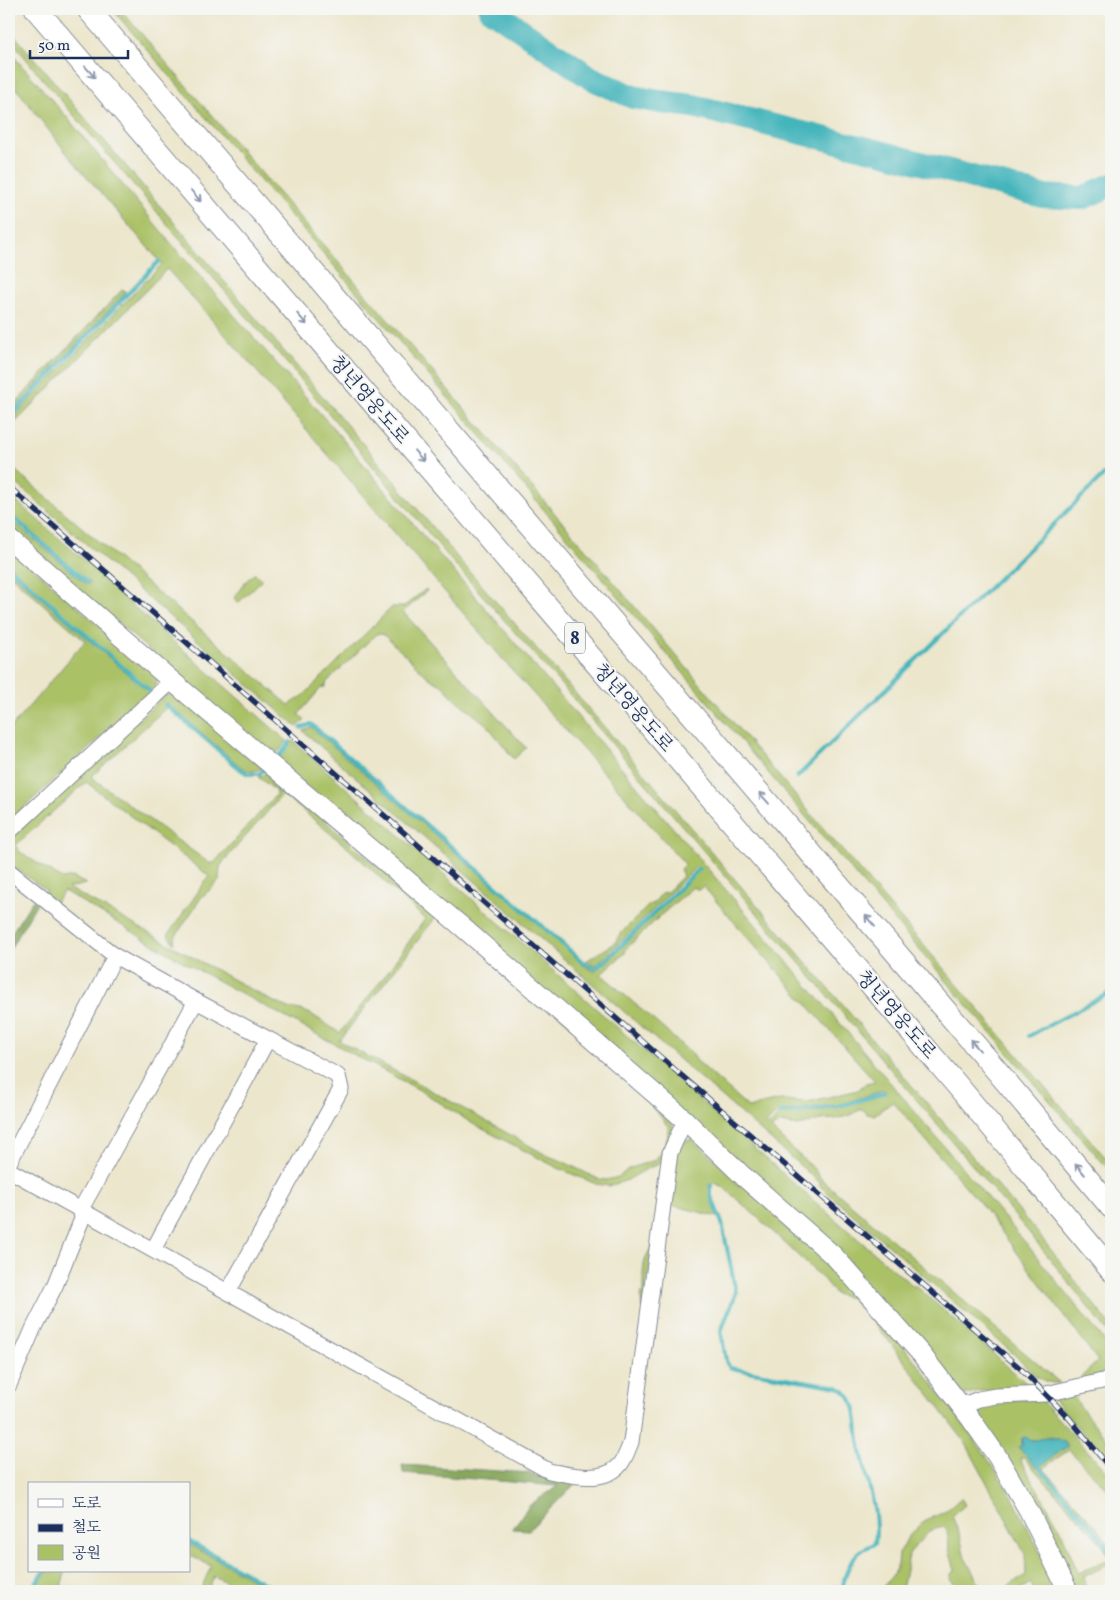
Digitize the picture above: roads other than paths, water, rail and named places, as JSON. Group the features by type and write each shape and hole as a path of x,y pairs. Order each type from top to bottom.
{"highway":[{"name":"청년영웅도로","path":"36,9 957,1085 1111,1270"},
{"name":"청년영웅도로","path":"88,9 981,1051 1111,1207"}],"main road":[{"path":"9,539 685,1120 743,1176 835,1257 922,1355 997,1456 1029,1511 1068,1591"}],"street":[{"path":"9,832 172,681"},
{"path":"9,871 115,956 338,1076 341,1089 228,1292"},
{"path":"9,1163 115,956"},
{"path":"9,1385 34,1327 56,1286 82,1219 82,1209 196,1001"},
{"path":"153,1250 268,1039"},
{"path":"9,1170 549,1471 585,1477 610,1473 620,1466 631,1442 670,1153 685,1120"},
{"path":"961,1406 996,1396 1046,1394 1111,1380"}],"water":[{"path":"1026,1437 1030,1441 1055,1438 1068,1446 1037,1468 1018,1447 1022,1446 1022,1438"}],"waterway":[{"path":"490,9 591,78 633,97 693,106 880,152 1042,196 1082,198 1111,185"},
{"path":"9,418 159,261"},
{"path":"797,777 1111,468"},
{"path":"9,514 87,582"},
{"path":"9,567 150,691"},
{"path":"165,704 248,774 259,774 267,767"},
{"path":"301,728 311,724 584,963 594,968 606,960 699,869"},
{"path":"274,760 290,742"},
{"path":"1029,1036 1111,992"},
{"path":"779,1113 843,1105 885,1093"},
{"path":"711,1184 711,1196 722,1223 736,1293 721,1331 726,1361 730,1368 838,1387 849,1396 853,1403 862,1457 874,1506 876,1531 875,1543 857,1554 851,1563 844,1581 843,1591"},
{"path":"1039,1467 1100,1537 1111,1554"},
{"path":"190,1542 278,1591"},
{"path":"30,1591 44,1572"}],"railway":[{"path":"9,487 674,1069 1021,1369 1069,1418 1111,1469"}]}
